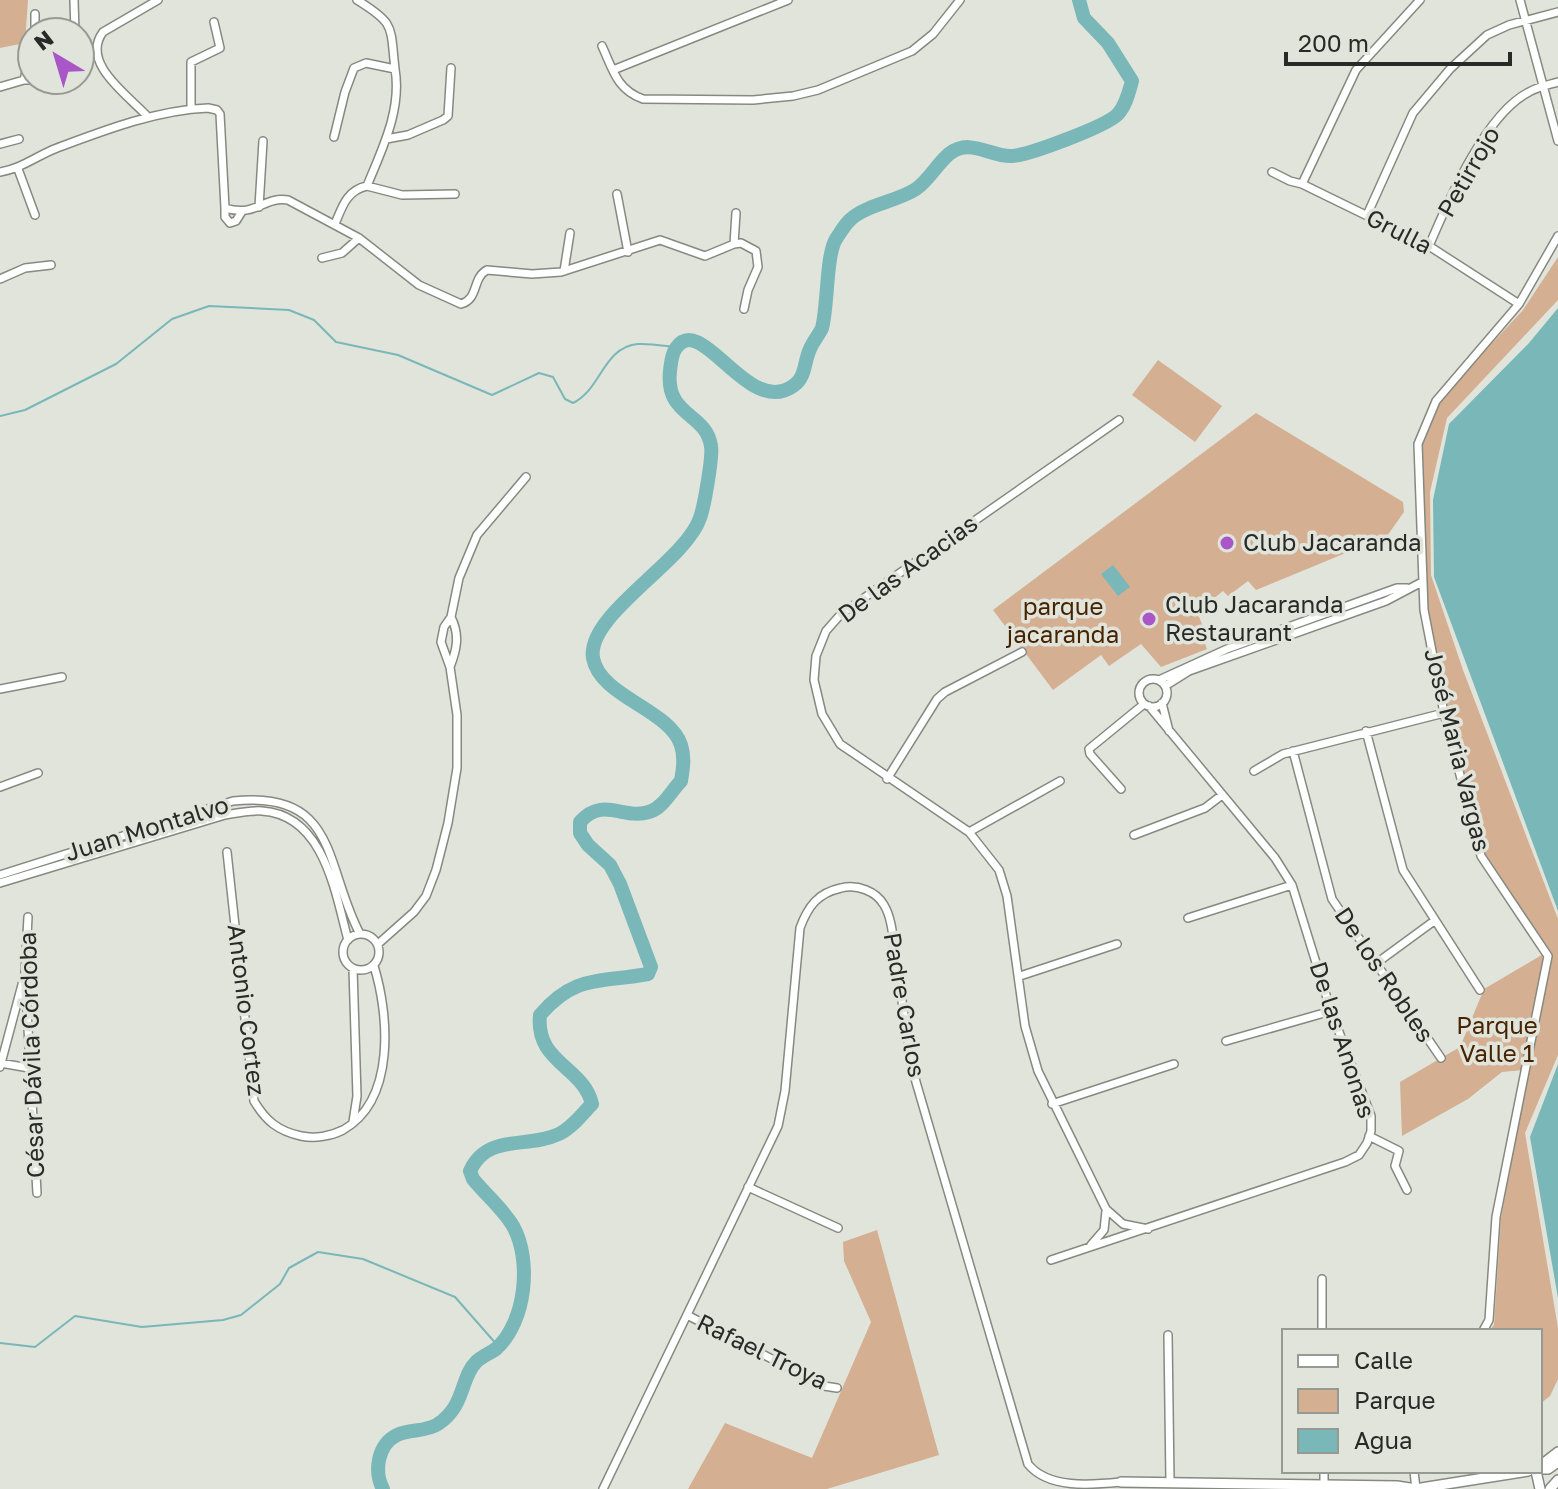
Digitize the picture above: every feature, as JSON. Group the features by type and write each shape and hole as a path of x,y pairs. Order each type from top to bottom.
{"street":[{"path":"96,47 103,32 158,0"},
{"path":"357,0 390,25 397,95 386,139 367,186"},
{"path":"613,70 776,2 788,0"},
{"path":"602,46 629,94 643,99 753,100 793,96 818,90 912,51 933,34 960,0"},
{"path":"1302,184 1356,70 1420,0"},
{"path":"1520,0 1558,141"},
{"path":"1367,215 1409,121 1424,97 1480,40 1496,30 1558,12"},
{"path":"191,109 191,62 220,48 214,22"},
{"path":"96,54 100,67 148,117"},
{"path":"334,137 354,68 366,63 395,69"},
{"path":"386,139 408,135 448,116 451,68"},
{"name":"Petirrojo","path":"1429,246 1478,147 1497,121 1520,98 1558,82"},
{"path":"0,172 18,169 54,149 148,117 208,108 220,114 225,217 230,223 236,221 241,213"},
{"path":"0,144 19,139"},
{"path":"259,207 263,141"},
{"path":"18,169 35,215"},
{"name":"Grulla","path":"1272,172 1429,246 1519,304"},
{"path":"335,224 348,195 357,188 367,186 402,195 455,194"},
{"path":"617,194 628,252"},
{"path":"225,208 241,213 284,199 359,238 419,285 461,304 473,296 479,276 487,270 532,274 564,271 660,240 705,256 741,243 753,249 759,259 744,309"},
{"path":"734,244 736,213"},
{"path":"564,271 570,233"},
{"name":"José Maria Vargas","path":"1484,1329 1489,1320 1496,1217 1548,956 1481,856 1444,713 1424,610 1418,444 1436,401 1519,304 1558,236"},
{"path":"322,258 342,253 359,238"},
{"path":"0,279 25,268 51,265"},
{"name":"De las Acacias","path":"1106,1209 1038,1071 1025,1026 1020,976 1004,882 999,870 969,832 887,779 840,744 822,714 814,680 816,656 826,631 841,614 1119,420"},
{"path":"378,944 414,912 426,896 448,823 457,768 457,715 450,667 441,642 444,627 451,617 459,578 477,535 526,477"},
{"path":"1162,683 1227,649 1310,624 1397,588 1422,582"},
{"path":"450,667 457,648 457,634 451,617"},
{"path":"887,779 937,699 1022,652"},
{"path":"0,689 62,677"},
{"path":"1146,705 1138,694 1142,683 1153,678 1162,683 1167,695 1162,703 1170,733"},
{"path":"1121,789 1089,749 1146,705 1162,703"},
{"name":"De las Anonas","path":"1051,1260 1345,1162 1359,1155 1369,1136 1371,1116 1331,1011 1292,885 1275,858 1146,705"},
{"path":"1254,771 1293,751 1444,713"},
{"path":"1366,731 1403,870 1480,990"},
{"name":"De los Robles","path":"1293,751 1329,892 1441,1058"},
{"path":"0,787 38,773"},
{"path":"969,832 1060,781"},
{"path":"1134,835 1205,808 1222,795"},
{"name":"Juan Montalvo","path":"0,880 233,801 259,798 300,811 324,837 360,934"},
{"name":"Juan Montalvo","path":"0,880 225,815 262,811 284,816 311,836 322,856 348,940"},
{"name":"Antonio Cortez","path":"227,852 254,1101 265,1119 285,1132 309,1138 335,1135 353,1124"},
{"path":"1188,918 1292,885"},
{"name":"Padre Carlos","path":"603,1489 782,1114 800,928 806,910 825,892 854,886 873,893 885,905 903,1001 906,1041 916,1082 1028,1464 1042,1478 1055,1482 1123,1485"},
{"name":"César Dávila Córdoba","path":"28,917 25,973 37,1193"},
{"path":"1378,962 1434,921"},
{"path":"353,1124 369,1106 384,1058 382,997 374,966 379,955 378,944 374,938 360,934 348,940 344,945 344,959 353,969 374,966"},
{"path":"1020,976 1117,944"},
{"path":"353,969 357,1096 353,1124"},
{"path":"25,973 1,1065 29,1068"},
{"path":"1226,1041 1331,1011"},
{"path":"1052,1104 1174,1064"},
{"path":"1369,1136 1399,1151 1395,1166 1407,1190"},
{"path":"748,1187 838,1228"},
{"path":"1106,1209 1123,1224 1148,1229"},
{"path":"1089,1246 1104,1230 1106,1209"},
{"path":"1322,1279 1322,1329"},
{"name":"Rafael Troya","path":"687,1315 824,1386 837,1388"},
{"path":"1168,1335 1170,1486"},
{"path":"1542,1466 1558,1452"},
{"path":"1123,1485 1397,1486 1416,1489 1516,1473"},
{"path":"1550,1489 1558,1480"}],"green space":[{"path":"0,0 28,0 27,16 16,16 16,45 0,48"},
{"path":"1558,257 1558,300 1447,418 1430,492 1431,575 1463,670 1558,919 1558,1055 1525,1133 1558,1328 1558,1379 1550,1396 1542,1402 1542,1329 1491,1329 1494,1325 1501,1219 1526,1074 1552,954 1483,855 1426,649 1419,556 1422,442 1439,400 1523,310"},
{"path":"1158,360 1222,406 1195,442 1132,395"},
{"name":"Club Jacaranda","path":"1256,413 1403,502 1404,512 1387,536 1256,590 1248,581 1228,596 1223,591 1197,612 1207,649 1161,667 1141,644 1109,666 1101,655 1053,690 993,610"},
{"name":"Parque Valle 1","path":"1545,953 1523,1070 1502,1072 1468,1099 1402,1136 1400,1082 1460,1047 1484,989"},
{"path":"877,1230 939,1455 827,1489 688,1489 725,1423 812,1458 871,1322 844,1261 843,1242"}],"water":[{"path":"1558,308 1558,911 1434,577 1433,500 1449,424 1529,343"},
{"path":"1113,565 1130,587 1118,596 1101,574"},
{"path":"1558,1064 1558,1298 1530,1137"}],"waterway":[{"path":"383,1489 378,1467 385,1445 397,1435 433,1427 447,1417 454,1409 471,1368 507,1336 520,1306 524,1272 519,1240 509,1220 473,1179 470,1171 477,1159 487,1151 559,1134 573,1125 592,1104 587,1091 545,1044 540,1031 540,1015 577,986 648,974 651,967 620,884 610,865 580,833 580,822 597,811 640,814 654,810 681,781 683,754 674,733 608,683 598,671 593,658 595,641 605,624 691,535 702,512 711,446 702,426 679,406 674,397 670,386 674,351 687,340 699,343 759,388 776,392 793,386 803,374 810,349 822,328 833,247 851,219 916,189 957,149 972,147 1012,156 1084,132 1118,114 1132,81 1108,43 1084,18 1079,0"},
{"path":"0,416 25,410 116,364 172,319 209,306 289,310 314,320 336,342 398,355 492,395 539,373 553,377 565,399 573,403 590,389 609,361 626,347 643,344 684,348"},
{"path":"0,1343 35,1347 75,1316 142,1327 223,1320 241,1315 280,1284 289,1268 318,1252 363,1259 455,1297 498,1346"}],"place":[{"name":"Club Jacaranda","path":"1227,543"},
{"name":"Club Jacaranda Restaurant","path":"1149,619"}],"park label":[{"name":"parque jacaranda","path":"1063,621"}]}
